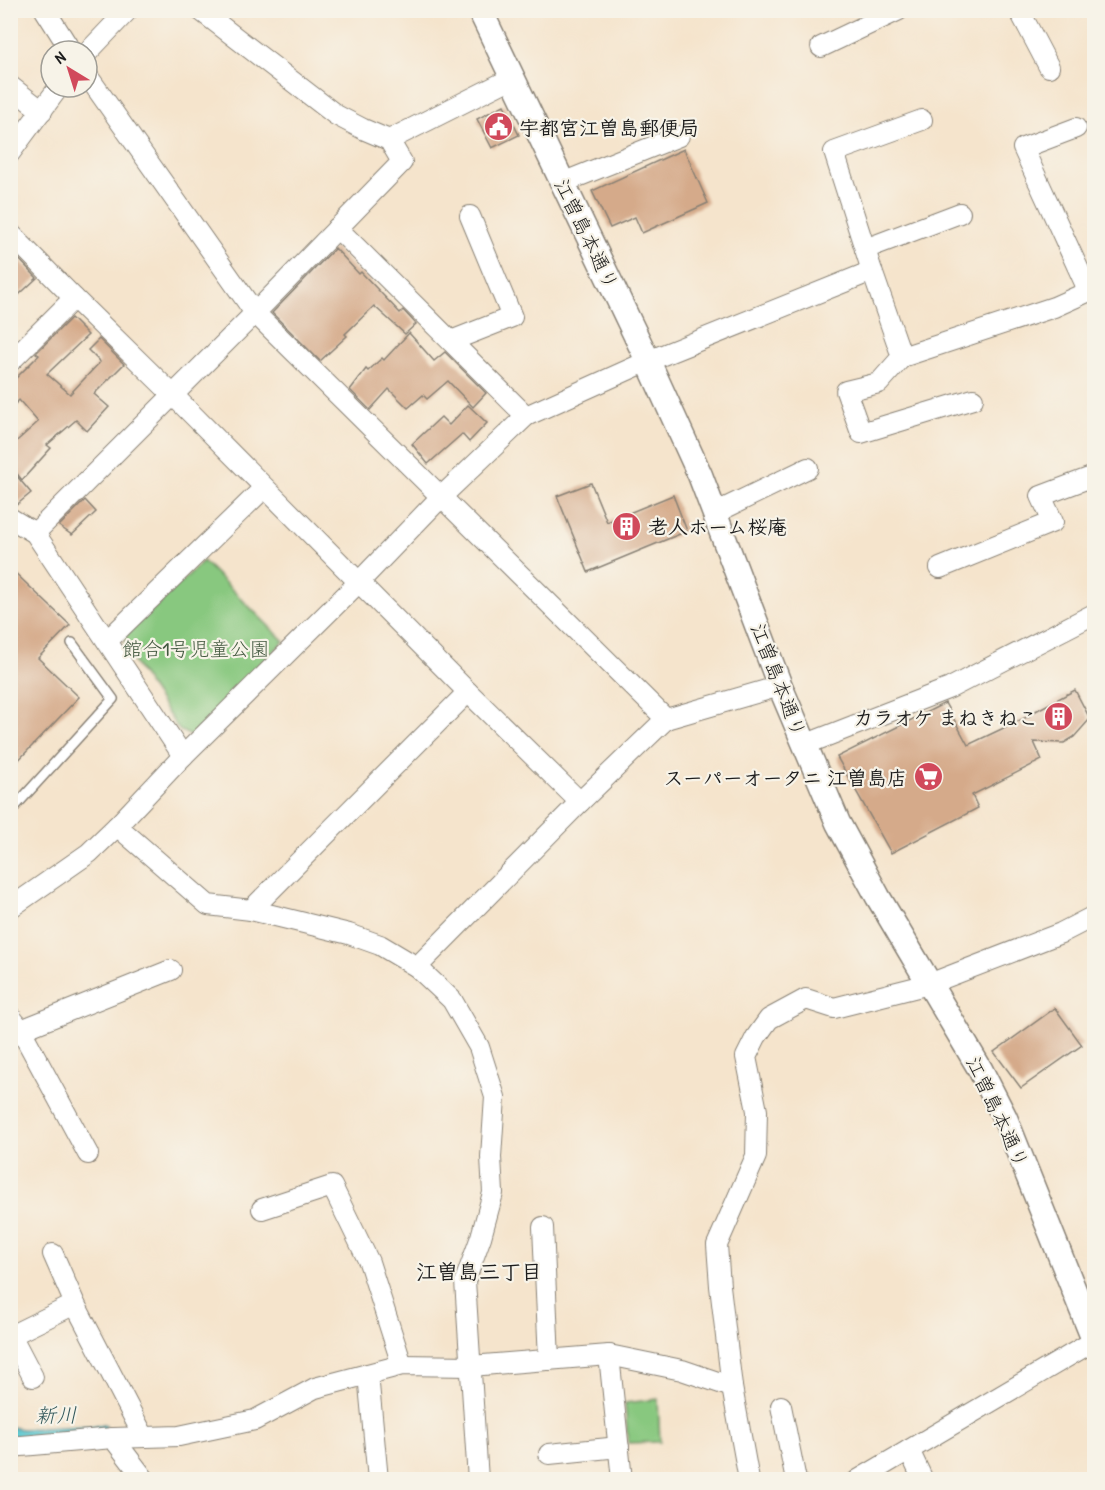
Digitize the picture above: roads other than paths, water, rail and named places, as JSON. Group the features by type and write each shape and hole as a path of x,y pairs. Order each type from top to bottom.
{"street":[{"path":"45,10 63,39"},
{"path":"99,40 128,10"},
{"path":"35,533 402,162 389,140 336,115 200,10"},
{"name":"江曽島本通り","path":"480,10 700,475 780,686 838,823 928,984 980,1069 1005,1118 1095,1340"},
{"path":"821,48 899,10"},
{"path":"1019,10 1049,67"},
{"path":"389,140 512,78"},
{"path":"10,86 42,111"},
{"path":"99,92 255,313 666,719"},
{"path":"10,153 50,99"},
{"path":"902,357 834,152 922,120"},
{"path":"974,399 861,433 846,391 879,382 902,357 1054,307 1092,291 1023,148 1076,128"},
{"path":"562,183 679,136"},
{"path":"865,249 960,213"},
{"path":"451,341 512,317 470,216"},
{"path":"337,228 526,416"},
{"path":"10,233 580,802"},
{"path":"10,908 88,853 117,826 183,756 526,416 648,361 872,272"},
{"path":"10,362 74,298"},
{"path":"715,513 808,468"},
{"path":"940,568 1053,522 1041,496 1095,476"},
{"path":"107,641 264,488"},
{"path":"10,518 35,533 183,756"},
{"path":"804,745 950,688 1095,614"},
{"path":"417,967 580,802 666,719 780,686"},
{"path":"251,910 468,692"},
{"path":"117,826 208,906 251,910 349,934 380,945 417,967 452,1000 479,1047 495,1097 491,1157 493,1193 481,1237 465,1281 478,1479"},
{"path":"749,1479 732,1387 717,1245 756,1156 757,1111 746,1057 756,1037 769,1019 806,999 834,1008 928,984 1061,933 1095,916"},
{"path":"88,1154 16,1023 171,970"},
{"path":"262,1209 332,1186 369,1262 402,1365"},
{"path":"543,1227 549,1360"},
{"path":"53,1254 75,1305 144,1437"},
{"path":"33,1377 11,1334 75,1305"},
{"path":"858,1479 1095,1340"},
{"path":"10,1447 113,1438 179,1436 255,1420 315,1388 402,1365 471,1366 609,1355 682,1370 732,1387"},
{"path":"609,1355 622,1479"},
{"path":"368,1374 378,1479"},
{"path":"781,1406 796,1479"},
{"path":"113,1438 145,1479"},
{"path":"549,1454 619,1448"},
{"path":"909,1450 923,1479"}],"lane":[{"path":"10,812 113,699 72,643"}],"water":[{"path":"106,1425 105,1434 16,1437 11,1436 10,1427 22,1429"}],"place":[{"name":"宇都宮江曽島郵便局","path":"498,127"},
{"name":"老人ホーム桜庵","path":"627,526"},
{"name":"カラオケ まねきねこ","path":"1059,717"},
{"name":"スーパーオータニ 江曽島店","path":"928,777"}],"district":[{"name":"江曽島三丁目","path":"479,1271"}],"park label":[{"name":"館合1号児童公園","path":"196,648"}],"water label":[{"name":"新川","path":"56,1415"}]}
